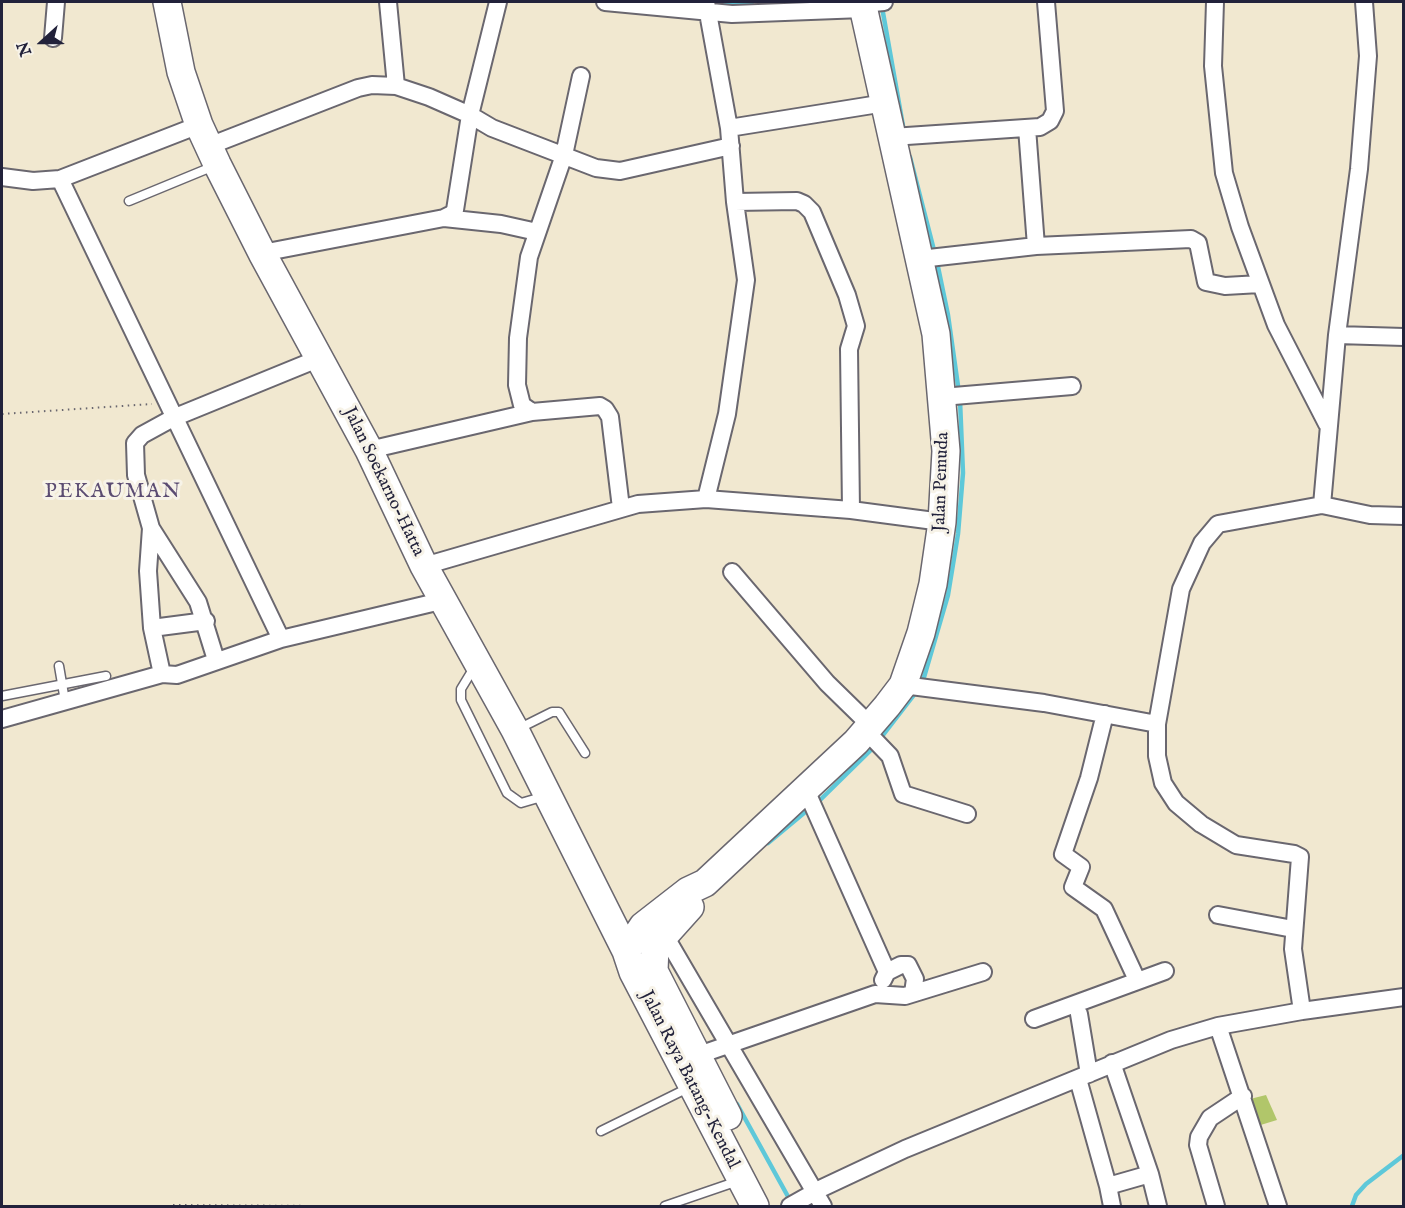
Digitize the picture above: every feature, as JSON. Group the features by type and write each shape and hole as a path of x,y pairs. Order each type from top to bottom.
{"highway":[{"name":"Jalan Soekarno-Hatta","path":"167,2 181,72 208,145 262,253 369,450 424,566 445,600 515,730 626,951"},
{"name":"Jalan Pemuda","path":"626,951 643,926 688,891 705,883 808,795 869,732 907,685 921,633 933,584 942,522 946,451 945,397 925,258 900,136 885,103 869,4"},
{"name":"Jalan Pemuda","path":"654,971 655,946 696,901 705,883"},
{"name":"Jalan Raya Batang-Kendal","path":"626,951 633,972 755,1206"},
{"name":"Jalan Raya Batang-Kendal","path":"654,971 712,1050 800,1202"}],"street":[{"path":"53,38 56,2"},
{"path":"388,2 396,86"},
{"path":"444,218 455,210 470,114 498,2"},
{"path":"605,2 706,6 732,14 869,4"},
{"path":"900,136 1040,127 1054,117 1046,2"},
{"path":"1215,2 1213,66 1224,173 1260,284 1276,325 1328,424"},
{"path":"1322,505 1337,335 1359,169 1368,56 1364,2"},
{"path":"706,6 729,128 735,202 746,280 728,414 706,499"},
{"path":"532,411 522,405 517,385 520,326 529,257 564,155 581,76"},
{"path":"2,177 33,181 60,179 208,145 358,88 396,86 470,114 492,128 596,168 620,171 731,146"},
{"path":"729,128 885,103"},
{"path":"1027,128 1036,246"},
{"path":"60,179 281,639"},
{"path":"735,202 797,201 804,204 812,212 847,295 856,326 849,349 851,510"},
{"path":"262,253 444,218 501,224 537,232"},
{"path":"925,258 1036,246 1191,239 1198,243 1206,282 1225,286 1260,284"},
{"path":"1337,335 1404,337"},
{"path":"216,660 206,621 198,602 151,528 136,475 135,443 170,410 320,358"},
{"path":"945,397 969,397 1072,386"},
{"path":"369,450 532,411 600,406 610,417 621,508"},
{"path":"424,566 638,504 706,499 851,510 942,522"},
{"path":"1302,1011 1293,949 1300,857 1294,854 1236,845 1201,824 1176,803 1163,783 1157,756 1157,724 1181,589 1203,543 1218,524 1322,505 1370,516 1404,516"},
{"path":"151,528 148,571 152,628 162,674"},
{"path":"732,572 890,756 903,794 967,814"},
{"path":"2,719 64,693 162,674 177,675 281,639 445,600"},
{"path":"152,628 206,621"},
{"path":"907,685 932,687 1157,724"},
{"path":"1105,714 1089,778 1063,854 1081,867 1073,887 1104,909 1137,980"},
{"path":"808,795 887,972"},
{"path":"1218,915 1293,929"},
{"path":"664,934 712,1050 800,1202 905,1149 1171,1040 1218,1026 1302,1011 1404,997"},
{"path":"875,993 887,972 901,965 908,965 915,979 913,993"},
{"path":"1034,1019 1165,971"},
{"path":"712,1050 875,993 905,996 983,972"},
{"path":"1079,1014 1083,1076 1112,1206"},
{"path":"1218,1026 1278,1206"},
{"path":"1112,1063 1150,1174 1158,1206"},
{"path":"1216,1206 1198,1145 1199,1137 1210,1118 1243,1096"},
{"path":"1108,1186 1150,1174"}],"lane":[{"path":"129,201 208,145"},
{"path":"478,661 461,689 461,700 507,793 521,803 548,795"},
{"path":"59,666 64,693"},
{"path":"2,696 64,693 106,676"},
{"path":"515,730 552,712 559,712 585,753"},
{"path":"601,1131 691,1086"},
{"path":"665,1206 741,1179"}],"path":[{"path":"2,414 170,410"},
{"path":"173,1206 321,1206"}],"green space":[{"path":"1266,1095 1277,1120 1254,1127 1246,1100"}],"waterway":[{"path":"710,2 752,5"},
{"path":"790,4 805,2"},
{"path":"882,7 903,126"},
{"path":"910,157 935,254"},
{"path":"922,684 948,595 958,534 963,473 960,400 948,315 937,262"},
{"path":"880,739 917,691"},
{"path":"817,803 875,746"},
{"path":"768,843 810,808"},
{"path":"737,1104 791,1202"},
{"path":"1352,1206 1356,1195 1366,1184 1404,1155"}],"district":[{"name":"PEKAUMAN","path":"113,493"}]}
